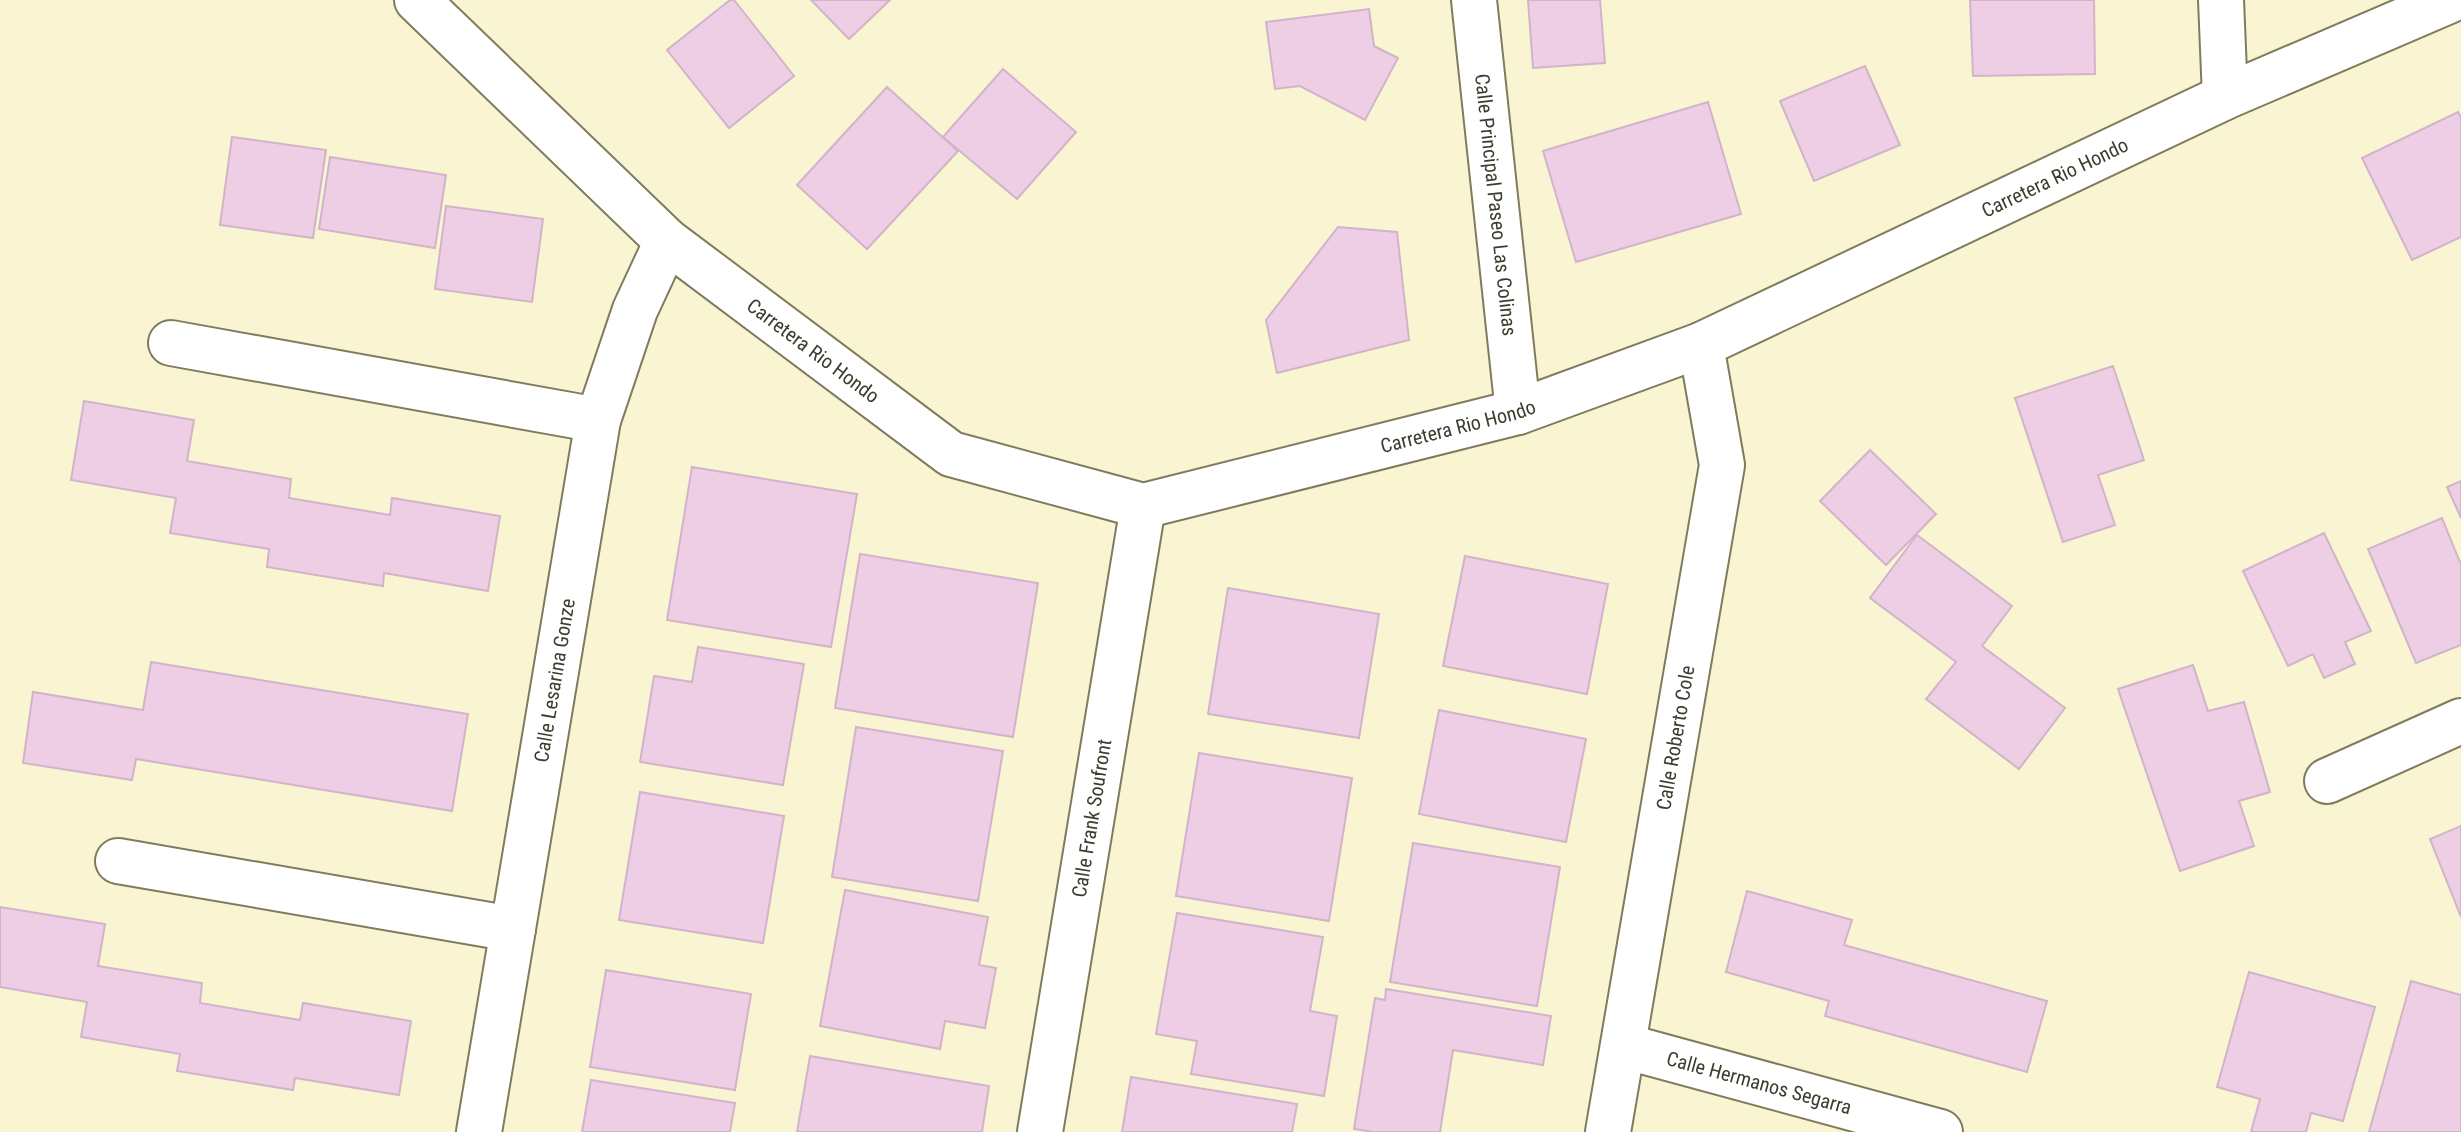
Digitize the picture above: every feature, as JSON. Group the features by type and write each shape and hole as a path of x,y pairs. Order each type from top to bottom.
{"street":[{"name":"Carretera Rio Hondo","path":"417,0 667,241 951,454 1143,506 1518,412 1701,345 2225,97 2451,0"},
{"name":"Calle Principal Paseo Las Colinas","path":"1474,0 1518,412"},
{"path":"2221,0 2225,97"},
{"name":"Calle Lesarina Gonze","path":"479,1132 598,420 635,310 667,241"},
{"path":"171,343 598,420"},
{"name":"Calle Roberto Cole","path":"1608,1132 1722,465 1701,345"},
{"name":"Calle Frank Soufront","path":"1040,1132 1143,506"},
{"path":"2327,781 2461,721"},
{"path":"118,861 513,929"},
{"name":"Calle Hermanos Segarra","path":"1624,1046 1940,1132"}],"building":[{"path":"734,0 794,76 729,128 667,50"},
{"path":"811,0 890,0 849,39"},
{"path":"1528,0 1600,0 1605,63 1533,68"},
{"path":"1970,0 2094,0 2095,74 1973,76"},
{"path":"1369,9 1374,46 1398,58 1365,120 1300,86 1275,89 1266,22"},
{"path":"1865,66 1900,145 1814,181 1780,101"},
{"path":"1003,69 1076,132 1017,199 943,137"},
{"path":"887,87 958,151 867,249 797,185"},
{"path":"1708,102 1741,214 1576,262 1543,151"},
{"path":"2458,112 2461,117 2461,237 2412,260 2362,158"},
{"path":"232,137 326,150 313,238 220,225"},
{"path":"330,157 446,175 435,248 319,229"},
{"path":"446,206 543,219 532,302 435,289"},
{"path":"1338,227 1397,232 1409,340 1277,373 1266,320"},
{"path":"2113,366 2144,460 2098,475 2115,525 2063,542 2015,398"},
{"path":"84,401 194,420 187,461 291,479 289,498 390,515 392,498 500,516 488,591 384,573 383,586 267,567 269,549 170,533 176,498 71,480"},
{"path":"1870,450 1936,514 1886,565 1820,501"},
{"path":"692,467 857,494 831,647 667,620"},
{"path":"2461,481 2461,518 2447,487"},
{"path":"2442,518 2461,565 2461,645 2416,663 2368,549"},
{"path":"2324,533 2371,631 2345,642 2355,664 2324,678 2313,654 2288,666 2243,571"},
{"path":"1917,535 2012,606 1982,646 2065,708 2019,769 1926,699 1956,662 1870,598"},
{"path":"860,554 1038,583 1013,737 835,708"},
{"path":"1465,556 1608,584 1587,694 1443,666"},
{"path":"1228,588 1379,614 1359,738 1208,714"},
{"path":"698,647 804,664 783,785 640,762 654,676 692,682"},
{"path":"151,662 468,714 452,811 136,759 132,780 23,763 33,692 143,710"},
{"path":"2193,665 2208,711 2244,702 2270,792 2239,801 2254,846 2180,871 2118,689"},
{"path":"1439,710 1586,739 1566,842 1419,814"},
{"path":"856,727 1003,751 978,901 832,877"},
{"path":"1199,753 1352,778 1329,921 1176,896"},
{"path":"640,792 784,816 763,943 619,920"},
{"path":"2461,826 2461,917 2430,839"},
{"path":"1413,843 1560,867 1537,1006 1390,982"},
{"path":"845,890 988,917 979,965 996,968 985,1028 945,1021 940,1049 820,1026"},
{"path":"1747,891 1852,920 1844,945 2047,1001 2027,1072 1825,1016 1829,1001 1726,972"},
{"path":"0,907 105,924 98,966 202,983 200,1003 300,1020 303,1003 411,1021 399,1095 295,1078 293,1090 177,1071 180,1054 81,1037 87,1002 0,987"},
{"path":"1177,913 1323,937 1310,1011 1337,1016 1324,1096 1191,1074 1197,1041 1156,1034"},
{"path":"606,970 751,994 735,1090 590,1067"},
{"path":"2249,972 2375,1007 2343,1121 2311,1113 2306,1132 2251,1132 2260,1099 2217,1087"},
{"path":"2411,981 2461,995 2461,1132 2369,1132"},
{"path":"1386,989 1551,1016 1543,1065 1453,1050 1440,1132 1354,1129 1375,998 1385,1000"},
{"path":"810,1056 989,1086 982,1132 797,1132"},
{"path":"1131,1077 1297,1104 1292,1132 1122,1132"},
{"path":"591,1080 735,1103 730,1132 582,1132"}]}
